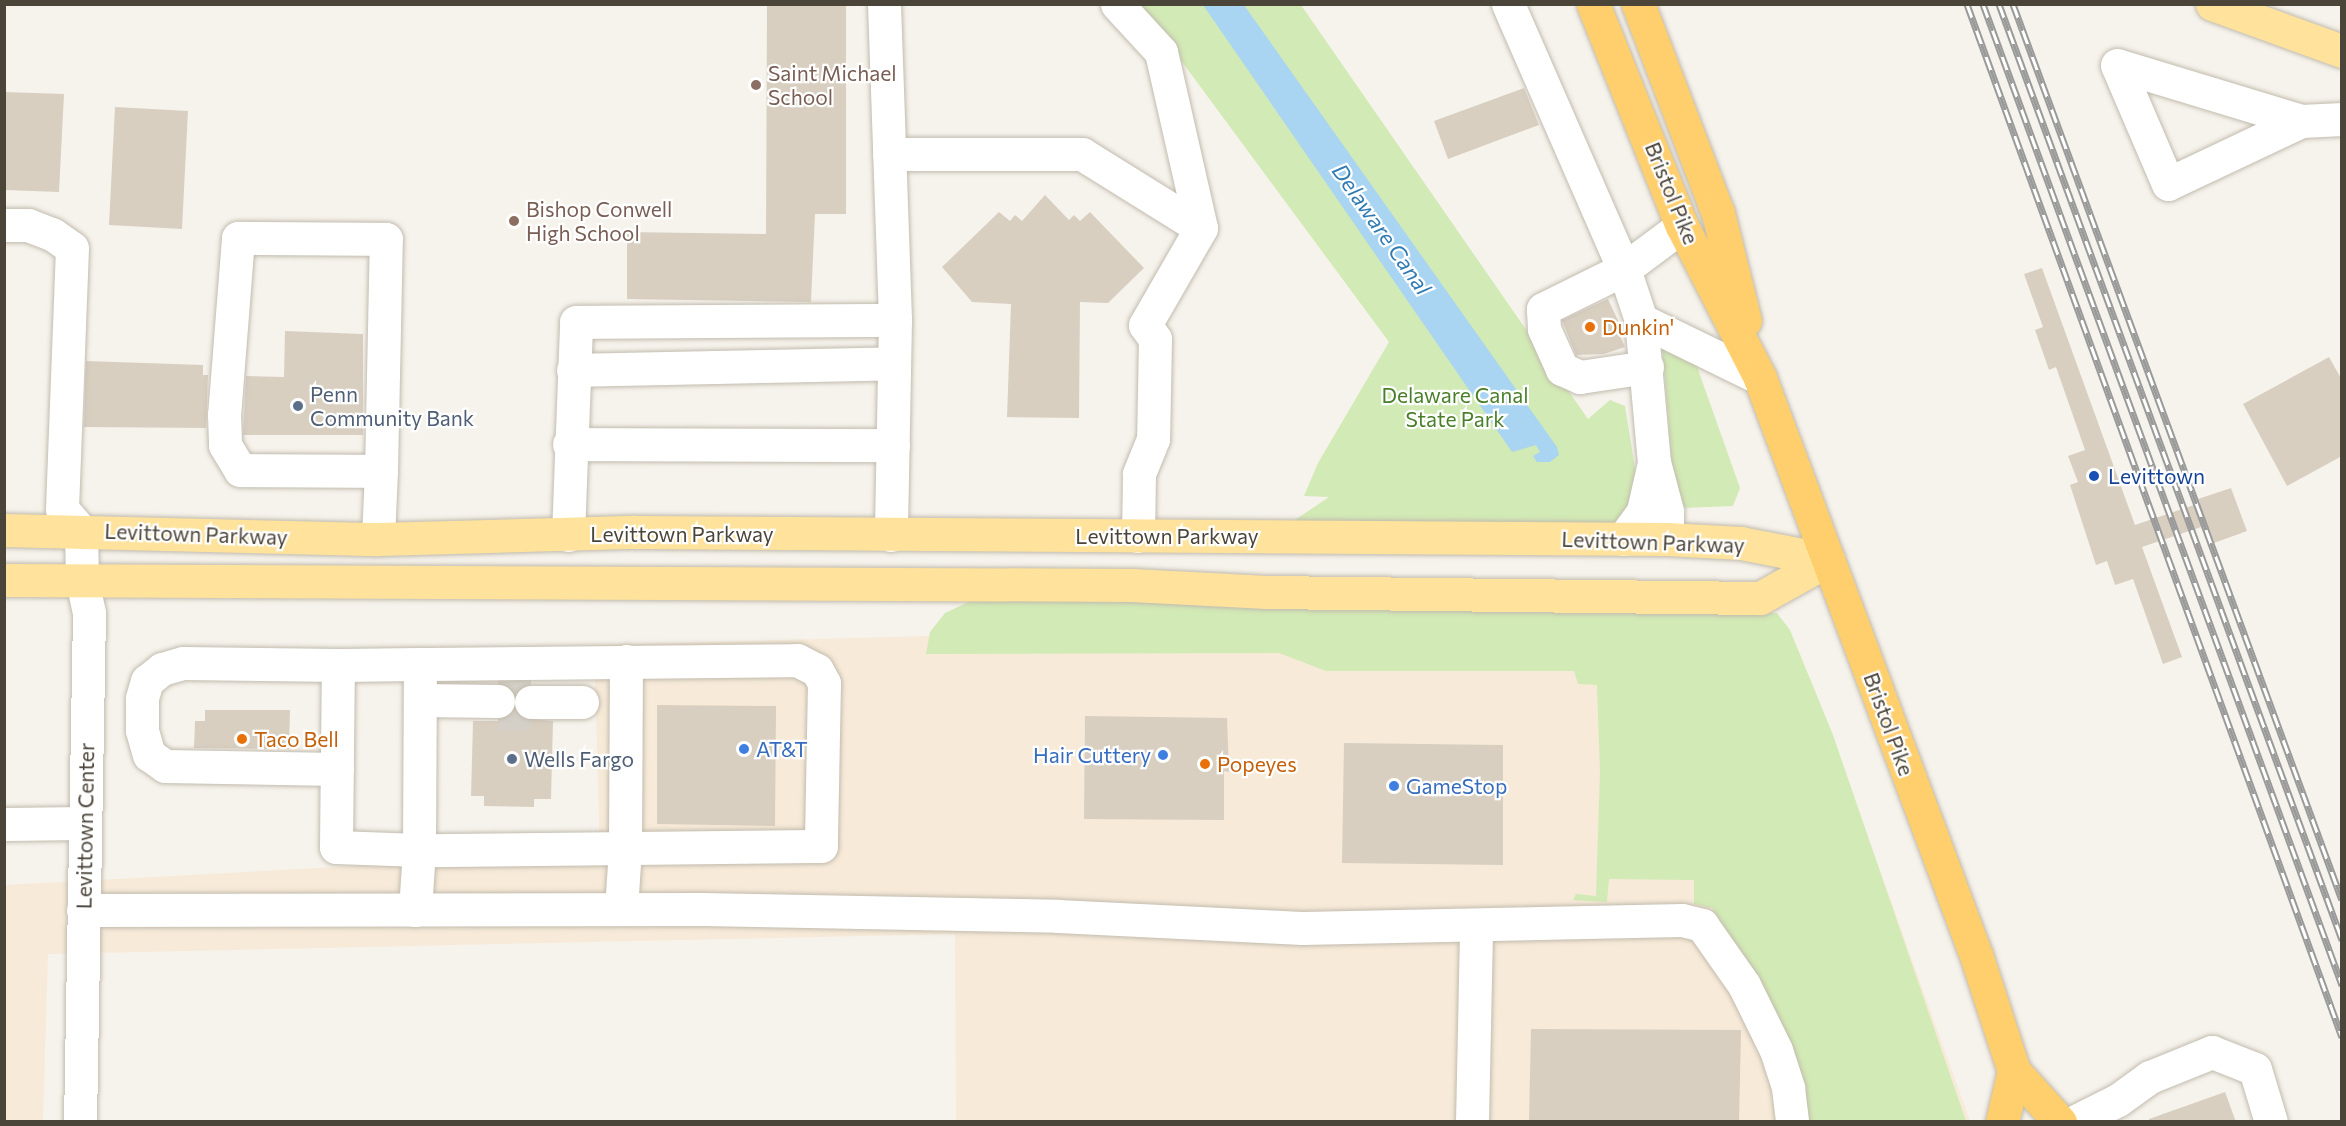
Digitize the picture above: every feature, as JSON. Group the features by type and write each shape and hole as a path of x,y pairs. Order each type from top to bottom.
{"highway":[{"name":"Bristol Pike","path":"1593,4 1682,226 1760,378"},
{"name":"Bristol Pike","path":"1638,4 1718,213 1760,378 1976,955 2014,1071 2060,1122"},
{"path":"2002,1122 2014,1071"}],"main road":[{"path":"2212,4 2342,51"},
{"name":"Levittown Parkway","path":"4,530 378,539 568,535 1667,539 1741,543 1828,560"},
{"path":"4,580 1120,585 1267,591 1760,597 1828,560"}],"street":[{"path":"884,4 895,320 891,535"},
{"path":"1117,4 1161,52 1201,228 1145,325 1155,339 1153,440 1139,474 1138,536"},
{"path":"1508,4 1623,269 1641,320 1654,462 1667,511 1667,539"},
{"path":"2301,121 2168,184 2117,65 2301,121 2342,119"},
{"path":"889,154 1082,154 1201,228"},
{"path":"4,225 28,225 52,234 72,248 62,509 81,531"},
{"path":"1647,368 1580,377 1562,369 1544,329 1543,309 1623,269 1682,226"},
{"path":"378,539 381,471 386,239 238,238 224,414 225,445 240,470 381,471"},
{"path":"568,535 569,444 576,322 895,320"},
{"path":"1641,320 1760,378"},
{"path":"573,370 894,363"},
{"path":"569,444 892,445"},
{"path":"1623,539 1643,511 1654,462"},
{"name":"Levittown Center","path":"80,1122 89,613 82,580 81,531"},
{"path":"337,769 165,766 149,755 141,730 147,681 162,669 183,663 338,665 797,660 818,670 824,683 821,846 419,850 336,847 337,769 338,665"},
{"path":"621,909 625,848 626,661"},
{"path":"415,910 419,850 420,664"},
{"path":"420,700 464,701 477,713 498,702"},
{"path":"531,702 582,702"},
{"path":"4,824 85,823"},
{"path":"83,910 621,909 1038,916 1302,928 1682,920 1702,925 1744,985 1776,1050 1788,1088 1792,1122"},
{"path":"1472,1122 1476,926"},
{"path":"2074,1122 2118,1100 2150,1077 2212,1052 2255,1070 2271,1122"}],"shaded area":[{"path":"1777,613 1814,687 1970,1121 956,1121 955,934 48,954 43,1121 5,1122 5,885 600,853 594,645"}],"green space":[{"name":"Delaware Canal State Park","path":"1140,5 1301,5 1588,419 1610,400 1625,406 1640,499 1614,527 1292,522 1329,497 1304,496 1318,463 1389,342"},
{"path":"1662,343 1694,358 1740,488 1733,506 1684,508 1675,504"},
{"path":"977,598 1569,613 1777,613 1790,630 1833,735 1966,1121 1798,1121 1771,1004 1712,908 1694,904 1694,880 1609,879 1607,902 1573,900 1576,894 1596,896 1600,772 1597,685 1578,684 1574,671 1326,671 1279,653 926,654 930,632 945,613"}],"water":[{"name":"Delaware Canal","path":"1203,5 1244,5 1557,447 1559,455 1550,462 1537,462 1533,456 1540,452 1536,445 1512,452"}],"building":[{"path":"767,4 846,4 846,214 815,214 811,302 627,299 627,232 766,234"},
{"path":"1524,88 1539,125 1448,159 1434,121"},
{"path":"4,92 64,94 59,192 4,190"},
{"path":"115,107 188,111 182,229 109,225"},
{"path":"1045,195 1069,220 1074,215 1080,221 1090,212 1144,268 1108,303 1080,302 1079,418 1007,417 1011,304 972,302 942,267 999,212 1010,221 1015,215 1022,221"},
{"path":"2042,268 2135,525 2200,503 2198,499 2231,488 2247,531 2214,543 2207,525 2142,547 2182,657 2163,664 2133,579 2115,585 2107,561 2096,565 2070,485 2078,482 2068,456 2085,450 2056,367 2049,370 2035,330 2043,327 2024,274"},
{"name":"Dunkin'","path":"1608,299 1623,331 1620,336 1625,347 1604,354 1576,355 1562,320"},
{"name":"Penn Community Bank","path":"285,331 363,334 363,435 243,435 246,376 284,377"},
{"path":"2329,357 2342,380 2342,456 2287,486 2243,404"},
{"path":"86,361 203,365 203,375 208,375 206,428 84,427"},
{"path":"657,705 776,706 775,826 657,824"},
{"name":"Taco Bell","path":"205,710 290,710 289,749 194,748 195,721 205,721"},
{"name":"Wells Fargo","path":"514,710 522,718 553,721 551,799 534,799 534,807 484,806 484,796 471,796 473,721 498,721"},
{"path":"1085,716 1227,718 1229,772 1224,771 1224,820 1084,819"},
{"path":"1344,743 1503,745 1503,865 1342,863"},
{"path":"1531,1029 1741,1030 1739,1122 1529,1122"},
{"path":"2225,1092 2236,1122 2149,1122 2149,1119"}],"tunnel":[{"path":"498,691 532,691"},
{"path":"498,714 531,714"}],"railway":[{"path":"1967,4 2342,1037"},
{"path":"1983,4 2342,985"},
{"path":"1999,4 2342,940"},
{"path":"2013,4 2342,900"}],"place":[{"name":"Saint Michael School","path":"756,85"},
{"name":"Bishop Conwell High School","path":"514,221"},
{"name":"Dunkin'","path":"1590,327"},
{"name":"Penn Community Bank","path":"298,406"},
{"name":"Levittown","path":"2094,476"},
{"name":"Taco Bell","path":"242,739"},
{"name":"AT&T","path":"744,749"},
{"name":"Hair Cuttery","path":"1163,755"},
{"name":"Wells Fargo","path":"512,759"},
{"name":"Popeyes","path":"1205,764"},
{"name":"GameStop","path":"1394,786"}]}
